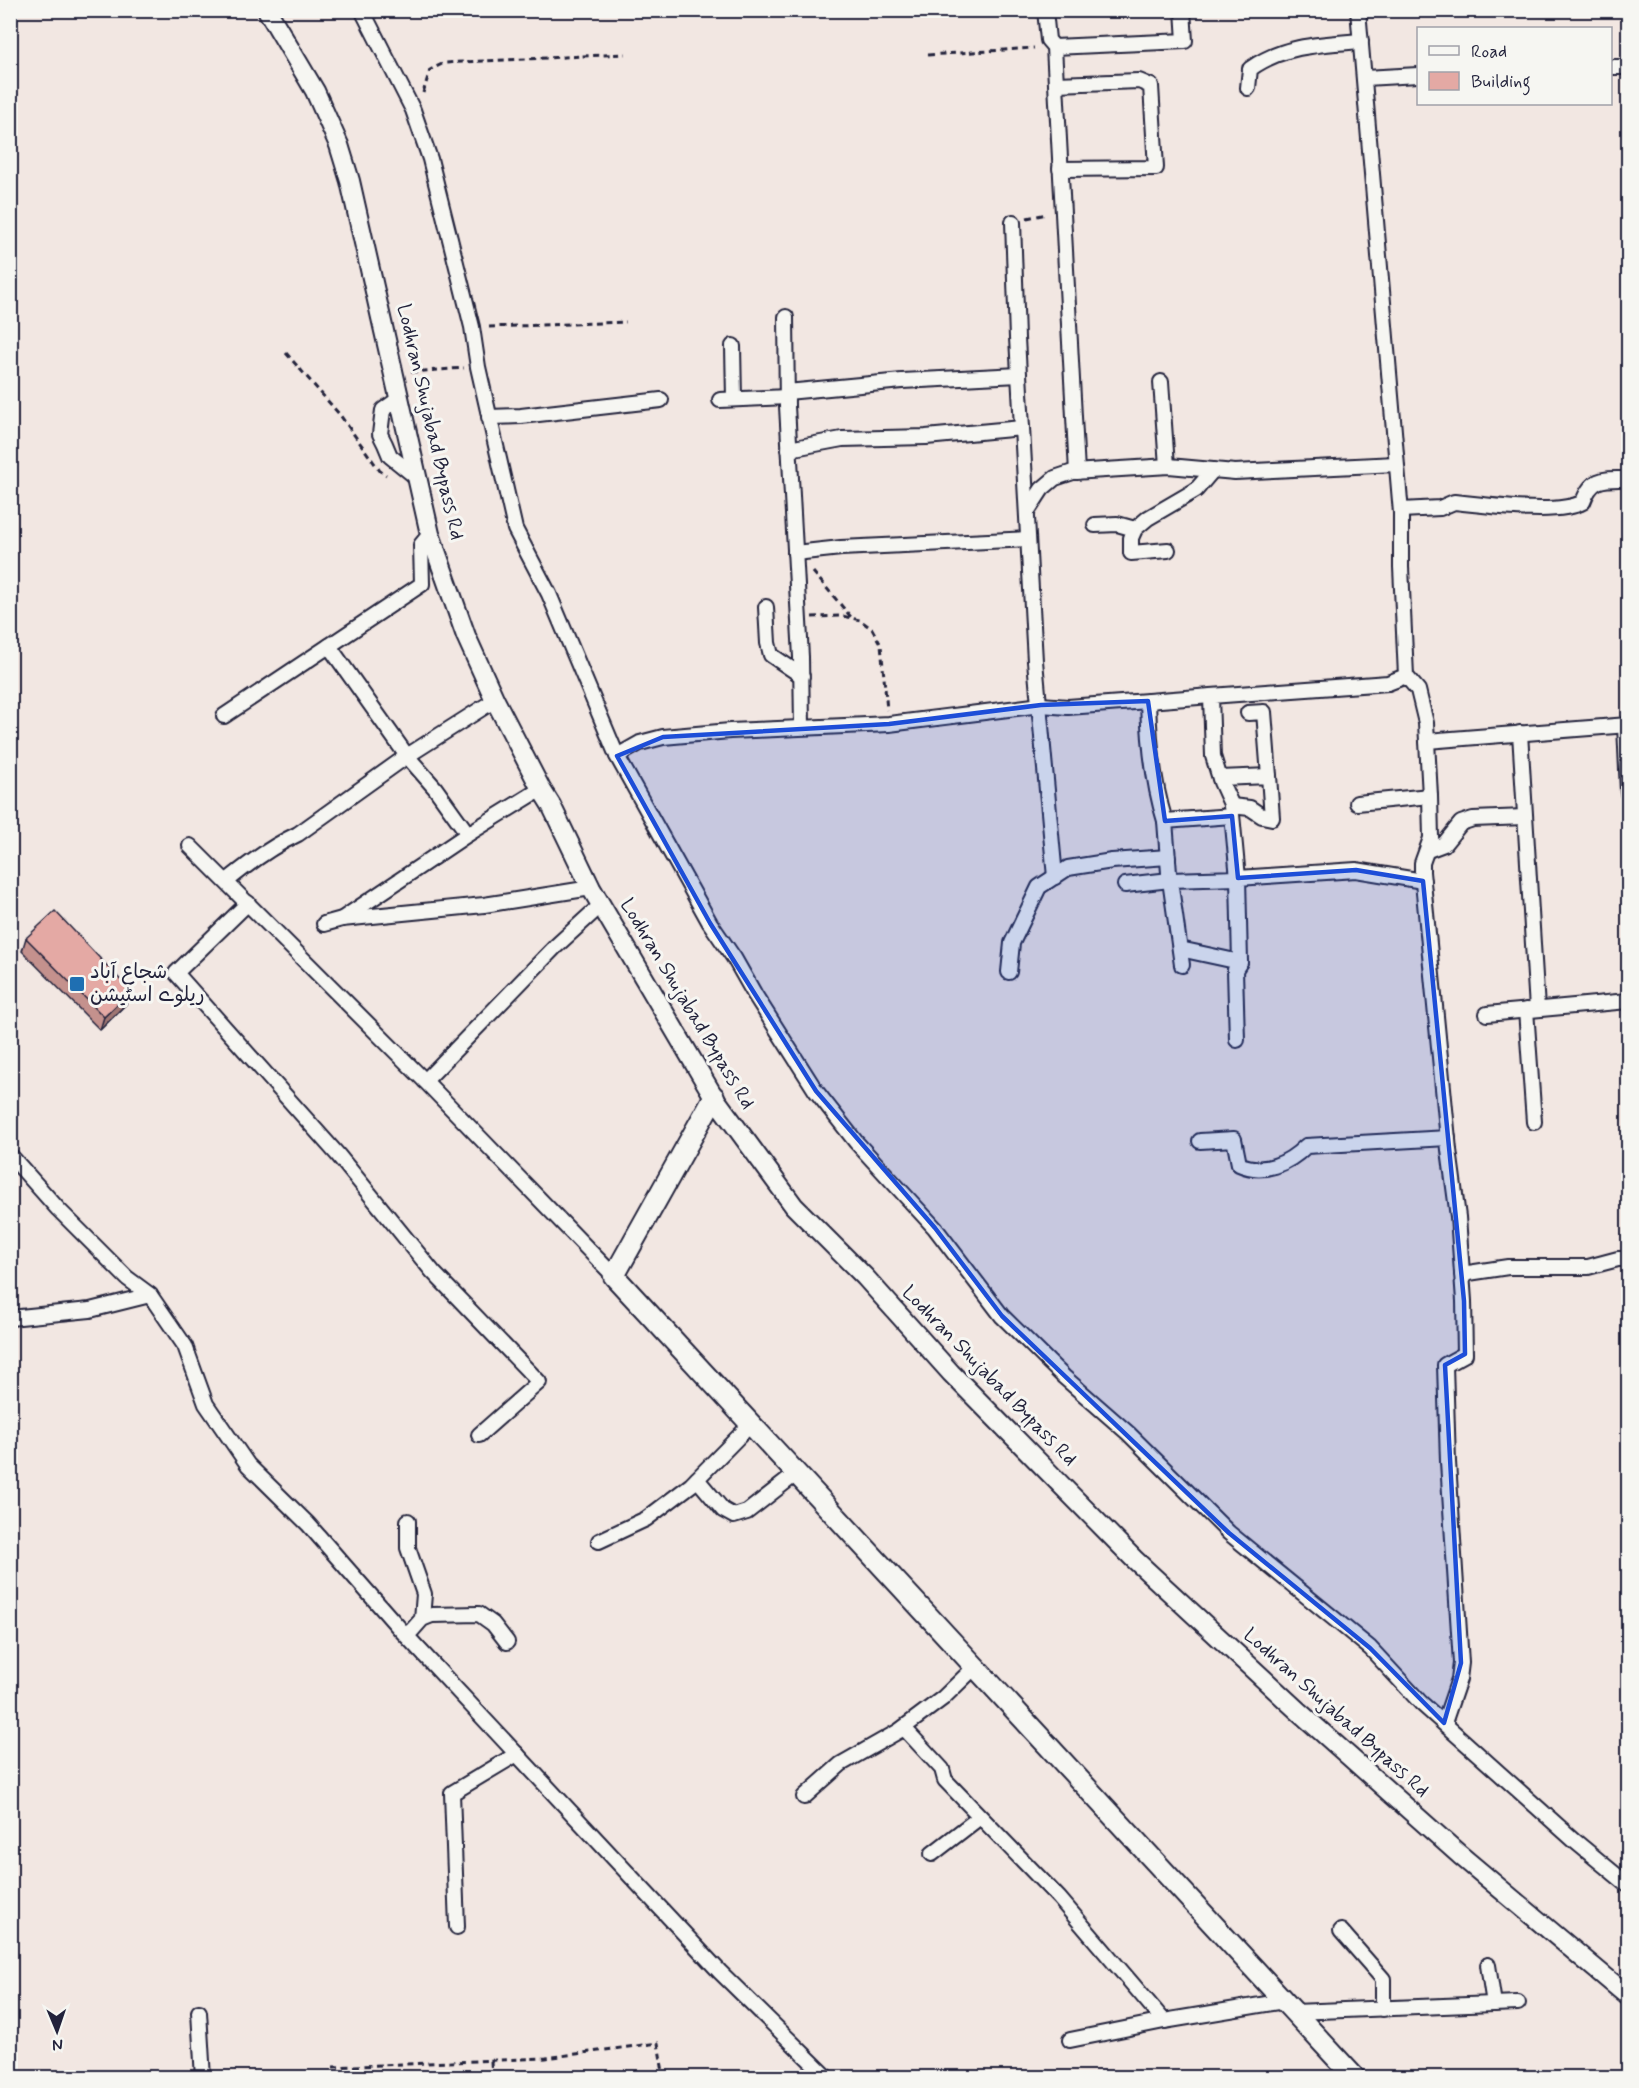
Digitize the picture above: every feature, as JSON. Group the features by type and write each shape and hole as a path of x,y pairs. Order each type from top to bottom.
{"main road":[{"path":"714,1097 614,1276 1355,2078"}],"street":[{"name":"Lodhran Shujabad Bypass Rd","path":"267,10 315,91 339,146 351,182 430,534 466,636 495,700 551,805 591,888 714,1097 794,1206 865,1277 951,1373 1134,1559 1297,1710 1460,1855 1629,1996"},
{"path":"362,10 413,110 430,159 472,327 478,367 514,529 549,594 617,756 710,923 816,1091 856,1142 934,1228 1002,1316 1064,1377 1128,1433 1229,1533 1370,1648 1421,1703 1576,1842 1629,1885"},
{"path":"1045,10 1048,40 1054,47 1077,472"},
{"path":"1054,47 1185,41 1182,10"},
{"path":"1358,10 1401,510 1406,676 1418,690 1426,723 1431,838 1422,863 1423,881 1462,1274 1465,1354 1444,1365 1461,1663 1459,1679 1444,1724"},
{"path":"1248,88 1250,69 1263,60 1286,50 1361,41"},
{"path":"1612,67 1629,67"},
{"path":"1365,78 1417,75"},
{"path":"1056,84 1139,81 1151,86 1156,168 1060,169"},
{"path":"1013,222 1035,661 1041,705 1055,876"},
{"path":"786,317 789,448 802,676 802,727"},
{"path":"733,346 727,399 902,381 1019,375"},
{"path":"1161,382 1167,466"},
{"path":"400,398 383,410 380,434 390,456 416,477"},
{"path":"489,417 521,416 661,400"},
{"path":"789,448 842,439 926,437 1022,428"},
{"path":"1027,512 1042,489 1055,478 1077,472 1167,466 1235,472 1396,464"},
{"path":"1168,550 1131,553 1131,538 1135,529 1148,518 1196,490 1213,470"},
{"path":"1401,510 1440,508 1454,502 1547,508 1574,507 1583,502 1587,488 1597,481 1629,479"},
{"path":"1095,525 1118,524 1135,529"},
{"path":"224,716 422,584 421,545 430,534"},
{"path":"795,552 1028,539"},
{"path":"766,607 771,655 802,676"},
{"path":"329,646 407,756 435,788 468,834"},
{"path":"617,756 640,742 663,737 889,723 1041,705 1068,707 1388,683 1406,676"},
{"path":"1211,696 1213,756 1232,811 1238,878 1240,962 1235,970 1237,1040"},
{"path":"227,881 279,843 298,834 407,756 495,700"},
{"path":"1148,701 1154,771 1165,821 1170,880 1182,965"},
{"path":"1165,821 1250,808 1262,816 1272,818 1264,712 1248,713"},
{"path":"1427,741 1627,725 1629,793"},
{"path":"1520,733 1526,817 1534,1122"},
{"path":"1220,778 1269,776"},
{"path":"342,919 468,834 541,789"},
{"path":"1358,803 1430,796"},
{"path":"1428,850 1444,844 1461,823 1473,819 1526,817"},
{"path":"190,846 425,1081 614,1276"},
{"path":"1009,972 1012,943 1039,887 1068,868 1112,861 1168,857"},
{"path":"1125,885 1170,880 1356,870 1423,881"},
{"path":"324,924 342,919 484,905 591,888"},
{"path":"248,903 176,973 338,1155 433,1272 539,1382 479,1435"},
{"path":"425,1081 555,946 601,904"},
{"path":"1180,949 1240,962"},
{"path":"1487,1014 1629,1001"},
{"path":"1200,1141 1234,1139 1239,1164 1249,1169 1280,1165 1298,1155 1306,1146 1448,1138"},
{"path":"10,1155 88,1240 127,1278 150,1295 185,1346 206,1404 248,1465 308,1524 407,1636 720,1972 828,2078"},
{"path":"1462,1274 1508,1267 1588,1267 1618,1259 1629,1259"},
{"path":"10,1318 90,1310 150,1295"},
{"path":"598,1541 646,1519 698,1479 751,1424"},
{"path":"698,1479 723,1510 734,1516 747,1512 797,1473"},
{"path":"408,1521 408,1548 424,1594 422,1619"},
{"path":"407,1636 422,1619 432,1615 479,1614 494,1624 507,1642"},
{"path":"804,1797 841,1764 904,1728 942,1698 976,1666"},
{"path":"904,1728 942,1769 945,1780 1059,1898 1164,2021"},
{"path":"458,1927 452,1793 517,1754"},
{"path":"932,1854 980,1817"},
{"path":"1341,1931 1383,1979 1383,2009"},
{"path":"1488,1965 1494,2004"},
{"path":"1070,2040 1164,2021 1289,2007 1383,2009 1518,2003"},
{"path":"199,2012 203,2078"}],"path":[{"path":"928,55 1054,47"},
{"path":"413,110 426,88 430,70 444,63 625,54"},
{"path":"1013,222 1063,210"},
{"path":"472,327 626,322"},
{"path":"286,353 340,415 380,471 394,479 416,477"},
{"path":"415,372 470,367"},
{"path":"795,552 852,618"},
{"path":"799,619 842,616 860,620 872,629 880,645 889,723"},
{"path":"333,2067 546,2058 658,2043 664,2078"},
{"path":"491,2061 492,2078"}],"highlighted area":[{"path":"1148,701 1165,821 1232,816 1238,878 1356,870 1423,881 1464,1301 1465,1354 1445,1365 1461,1663 1444,1723 1370,1648 1229,1533 1002,1316 935,1228 816,1091 710,923 617,756 663,737 889,724 1041,705"}],"building":[{"path":"55,911 131,991 104,1017 26,938"}],"place":[{"name":"شجاع آباد ریلوے اسٹیشن","path":"77,984"}]}
